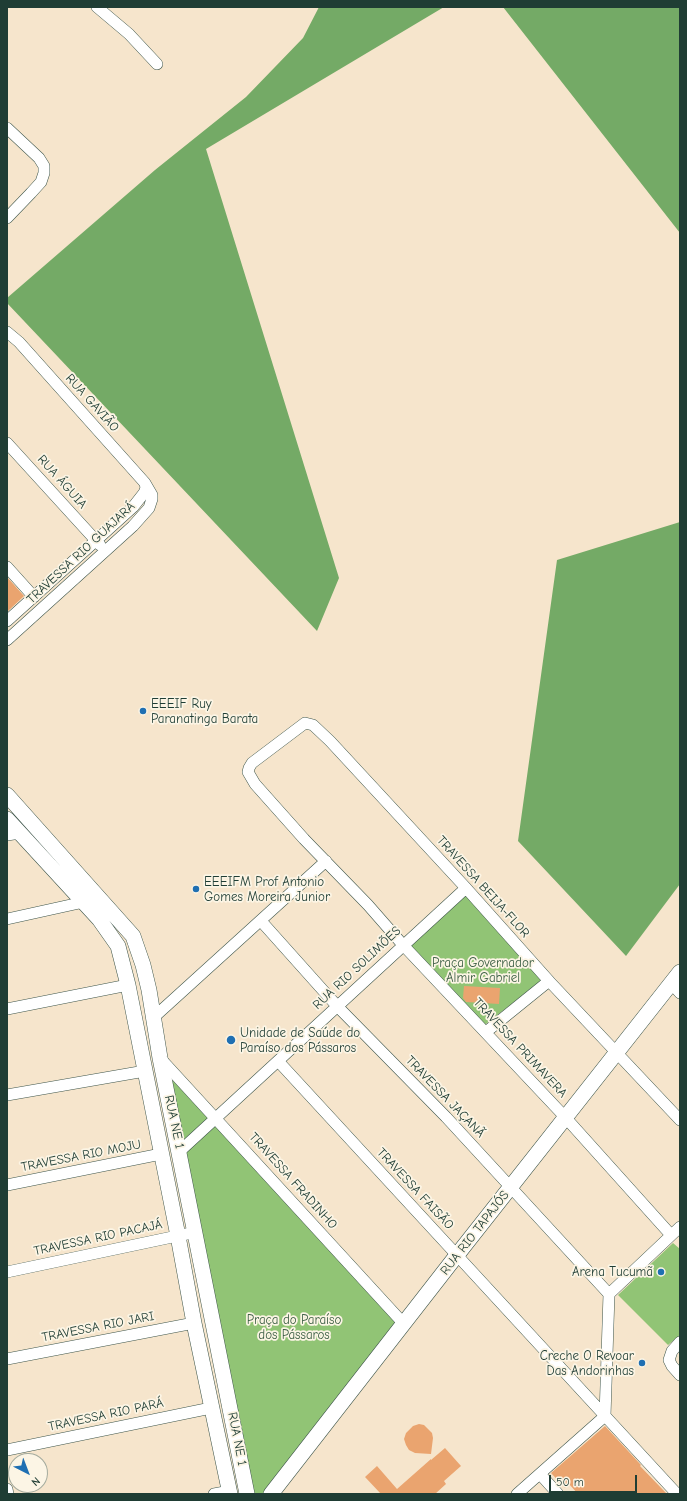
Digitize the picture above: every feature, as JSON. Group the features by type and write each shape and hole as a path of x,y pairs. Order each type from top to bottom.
{"street":[{"path":"97,7 129,34 157,64"},
{"path":"7,128 38,158 44,166 44,173 40,182 31,194 7,218"},
{"name":"RUA GAVIÃO","path":"7,332 18,342 145,484"},
{"name":"RUA ÁGUIA","path":"7,444 106,551"},
{"name":"TRAVESSA RIO GUAJARÁ","path":"7,621 140,499 145,491 145,484"},
{"name":"TRAVESSA RIO GUAJARÁ","path":"7,640 133,526 149,508 152,495 145,484"},
{"path":"7,567 36,595 48,603"},
{"name":"TRAVESSA BEIJA-FLOR","path":"260,757 305,723 313,725 330,741 466,888 549,981 617,1051 680,1120"},
{"name":"TRAVESSA PRIMAVERA","path":"260,757 252,763 248,772 255,784 304,839 368,905 403,945 565,1117 671,1235"},
{"name":"RUA NE 1","path":"7,795 133,936 143,965 160,1058 180,1151 247,1494"},
{"name":"RUA NE 1","path":"7,818 14,834 84,902 99,919 118,946 130,991 194,1323 230,1492"},
{"path":"153,1018 326,862"},
{"name":"RUA RIO SOLIMÕES","path":"180,1151 466,888"},
{"path":"7,919 84,902"},
{"name":"TRAVESSA JAÇANÃ","path":"261,921 338,1006 446,1117 609,1294"},
{"path":"486,1032 549,981"},
{"name":"RUA RIO TAPAJÓS","path":"271,1494 617,1051 677,983"},
{"path":"7,1009 130,991 149,994"},
{"name":"TRAVESSA FRADINHO","path":"160,1058 404,1324"},
{"name":"TRAVESSA FAISÃO","path":"278,1061 677,1494"},
{"path":"7,1095 145,1070"},
{"name":"TRAVESSA RIO MOJU","path":"7,1185 161,1154"},
{"path":"517,1494 605,1416 609,1294 680,1226"},
{"name":"TRAVESSA RIO PACAJÁ","path":"7,1272 196,1232"},
{"name":"TRAVESSA RIO JARI","path":"7,1359 194,1323"},
{"path":"680,1342 672,1351 669,1360 680,1375"},
{"name":"TRAVESSA RIO PARÁ","path":"7,1450 212,1408"},
{"path":"540,1474 558,1494"},
{"path":"7,1488 8,1494"},
{"path":"214,1494 230,1492"}],"green space":[{"path":"319,7 444,7 206,149 339,578 317,631 7,303 7,298 155,170 246,97 303,38"},
{"path":"503,7 680,7 680,233"},
{"path":"680,522 680,884 626,956 518,841 557,560"},
{"name":"Praça Governador Almir Gabriel","path":"464,887 545,978 478,1030 402,947"},
{"name":"Praça do Paraíso dos Pássaros","path":"167,1074 398,1322 264,1494 244,1494"},
{"name":"Arena Tucumã","path":"673,1243 680,1249 680,1335 668,1345 618,1295"}],"building":[{"path":"7,577 24,596 7,612"},
{"path":"464,986 500,988 499,1004 466,1002 463,998"},
{"path":"419,1424 424,1425 432,1433 433,1438 431,1454 415,1453 409,1450 406,1445 404,1439 406,1433 413,1426"},
{"path":"605,1426 667,1494 578,1494 569,1484 565,1488 551,1473"},
{"path":"445,1448 461,1466 444,1481 446,1484 435,1494 381,1494 365,1477 377,1466 397,1489"}],"place":[{"name":"EEEIF Ruy Paranatinga Barata","path":"143,711"},
{"name":"EEEIFM Prof Antonio Gomes Moreira Junior","path":"196,889"},
{"name":"Unidade de Saúde do Paraíso dos Pássaros","path":"231,1040"},
{"name":"Arena Tucumã","path":"661,1272"},
{"name":"Creche O Revoar Das Andorinhas","path":"642,1363"}]}
